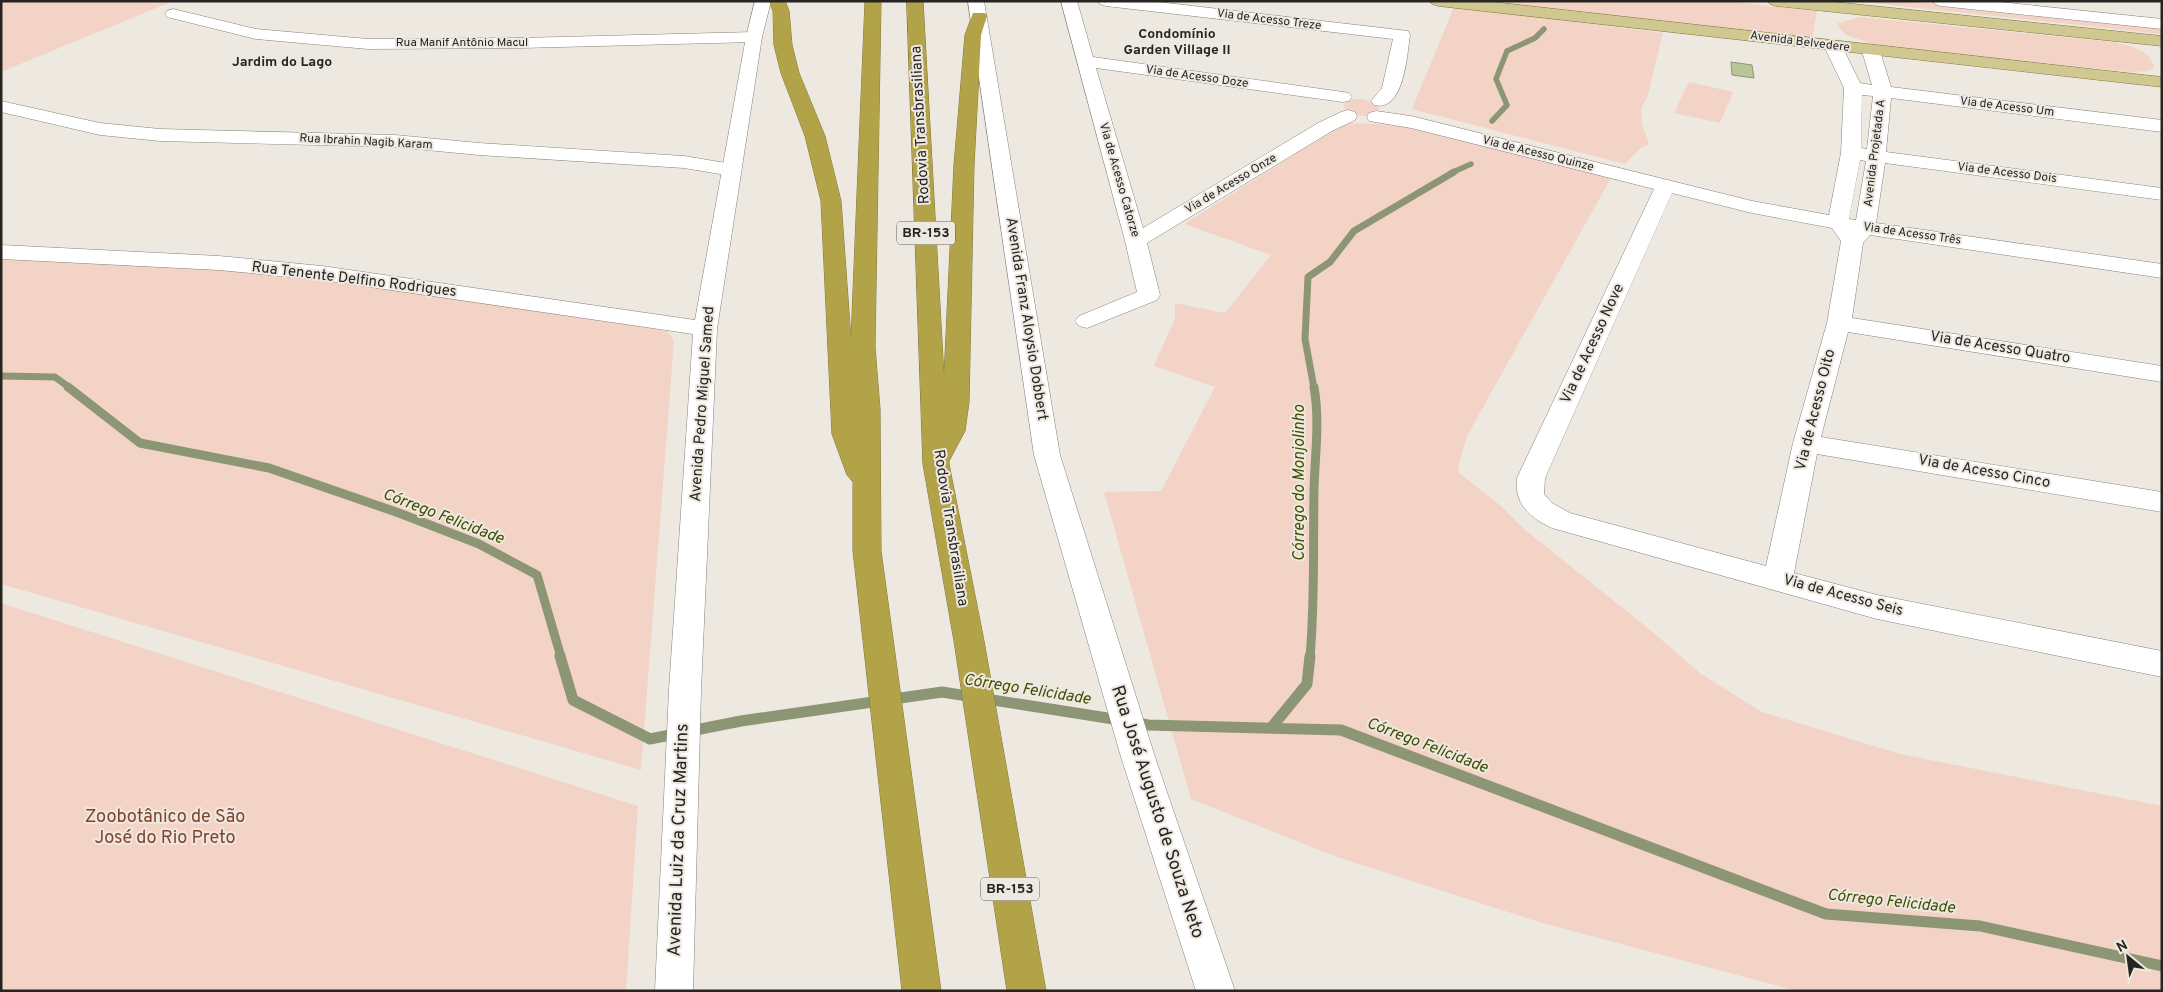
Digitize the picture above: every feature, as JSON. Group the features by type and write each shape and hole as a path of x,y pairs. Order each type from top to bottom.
{"highway":[{"path":"777,1 781,12 783,45 790,72 815,136 831,201 845,434 867,490"},
{"path":"872,1 863,347 867,409 867,550 879,660 922,991"},
{"name":"Rodovia Transbrasiliana","path":"915,1 936,464 969,641 1027,991"},
{"path":"936,464 952,431 956,402 964,165 972,35 978,8"}],"main road":[{"name":"Avenida Belvedere","path":"1438,1 1837,54"},
{"path":"1776,1 2162,41"},
{"path":"1837,54 1824,23 1835,13 1856,10"},
{"path":"2119,36 2152,50 2162,58"},
{"name":"Avenida Belvedere","path":"1873,59 2156,79"}],"street":[{"name":"Avenida Pedro Miguel Samed","path":"685,690 706,329 754,37 763,1"},
{"name":"Via de Acesso Catorze","path":"1070,1 1149,295 1088,321"},
{"name":"Via de Acesso Treze","path":"1106,1 1402,35 1380,103"},
{"path":"1941,1 2162,24"},
{"name":"Rua Manif Antônio Macul","path":"195,4 173,14 256,34 368,44 521,43 754,37"},
{"name":"Avenida Franz Aloysio Dobbert","path":"978,8 1047,455 1099,632"},
{"path":"1837,54 1873,59"},
{"name":"Avenida Projetada A","path":"1837,54 1853,88 1851,154 1852,230"},
{"name":"Avenida Projetada A","path":"1852,230 1876,157 1883,91 1873,59"},
{"name":"Via de Acesso Doze","path":"1085,61 1310,92 1341,106"},
{"name":"Via de Acesso Um","path":"1853,88 2162,126"},
{"name":"Via de Acesso Quinze","path":"1341,106 1362,119 1380,103 1411,122 1665,186"},
{"name":"Rua Ibrahin Nagib Karam","path":"1,106 100,129 160,135 395,141 479,149 684,162 732,170"},
{"name":"Via de Acesso Onze","path":"1136,241 1325,127 1341,106"},
{"name":"Via de Acesso Dois","path":"1851,154 2162,194"},
{"name":"Via de Acesso Três","path":"1665,186 1852,230 2162,271"},
{"name":"Via de Acesso Nove","path":"1533,502 1528,490 1531,478 1665,186"},
{"name":"Via de Acesso Oito","path":"1778,579 1806,443 1839,322 1852,230"},
{"name":"Rua Tenente Delfino Rodrigues","path":"1,252 219,263 322,273 706,329"},
{"name":"Via de Acesso Quatro","path":"1839,322 2162,374"},
{"name":"Via de Acesso Cinco","path":"1806,443 2162,502"},
{"name":"Via de Acesso Seis","path":"1533,502 1545,513 1562,521 1877,607 2162,664"},
{"name":"Rua José Augusto de Souza Neto","path":"1099,632 1138,757 1216,991"},
{"name":"Avenida Luiz da Cruz Martins","path":"674,991 685,690"}],"green space":[{"path":"1,1 173,1 1,72"},
{"path":"1478,1 1725,1 1817,11 1812,38"},
{"path":"1853,1 1906,1 2162,28 2162,34"},
{"path":"1454,7 1663,33 1647,98 1641,108 1642,124 1649,144 1639,149 1625,164 1412,109"},
{"path":"1860,17 2113,42 2138,49 2149,57 2153,62 2154,68 2148,71 2129,72 1875,45 1846,35 1838,26 1838,23"},
{"path":"1689,82 1733,92 1720,123 1674,113"},
{"path":"1350,99 1364,99 1379,106 1379,109 1365,116 1354,115 1343,105"},
{"path":"1345,123 1406,127 1611,178 1467,436 1458,472 1501,506 1524,529 1649,629 1701,674 1762,712 1900,754 2162,806 2162,991 1797,991 1539,922 1337,857 1191,799 1104,492 1161,491 1215,387 1154,366 1175,318 1175,303 1225,313 1271,255 1184,224"},
{"path":"1,257 214,267 316,277 667,331 674,341 641,770 1,584"},
{"name":"Zoobotânico de São José do Rio Preto","path":"1,603 638,806 626,991 1,991"}],"shaded area":[{"path":"1731,62 1752,65 1754,78 1732,75"}],"waterway":[{"name":"Córrego do Monjolinho","path":"1492,121 1507,105 1496,79 1507,51 1535,38 1544,29"},
{"name":"Córrego do Monjolinho","path":"1451,173 1471,164"},
{"name":"Córrego do Monjolinho","path":"1314,388 1305,339 1308,277 1330,262 1354,231 1454,172"},
{"name":"Córrego Felicidade","path":"1,376 55,377 70,388"},
{"name":"Córrego Felicidade","path":"68,387 140,443 269,468 399,513 479,544 537,575 561,657"},
{"name":"Córrego do Monjolinho","path":"1310,657 1313,615 1314,489 1317,425 1314,387"},
{"name":"Córrego Felicidade","path":"560,656 573,700 650,739 741,721 942,692 1120,720"},
{"name":"Córrego do Monjolinho","path":"1271,728 1307,684 1310,656"},
{"name":"Córrego Felicidade","path":"1133,722 1148,725 1341,730 1826,914 1980,926 2162,966"}],"district":[{"name":"Condomínio Garden Village II","path":"1177,42"},
{"name":"Jardim do Lago","path":"282,62"}]}
